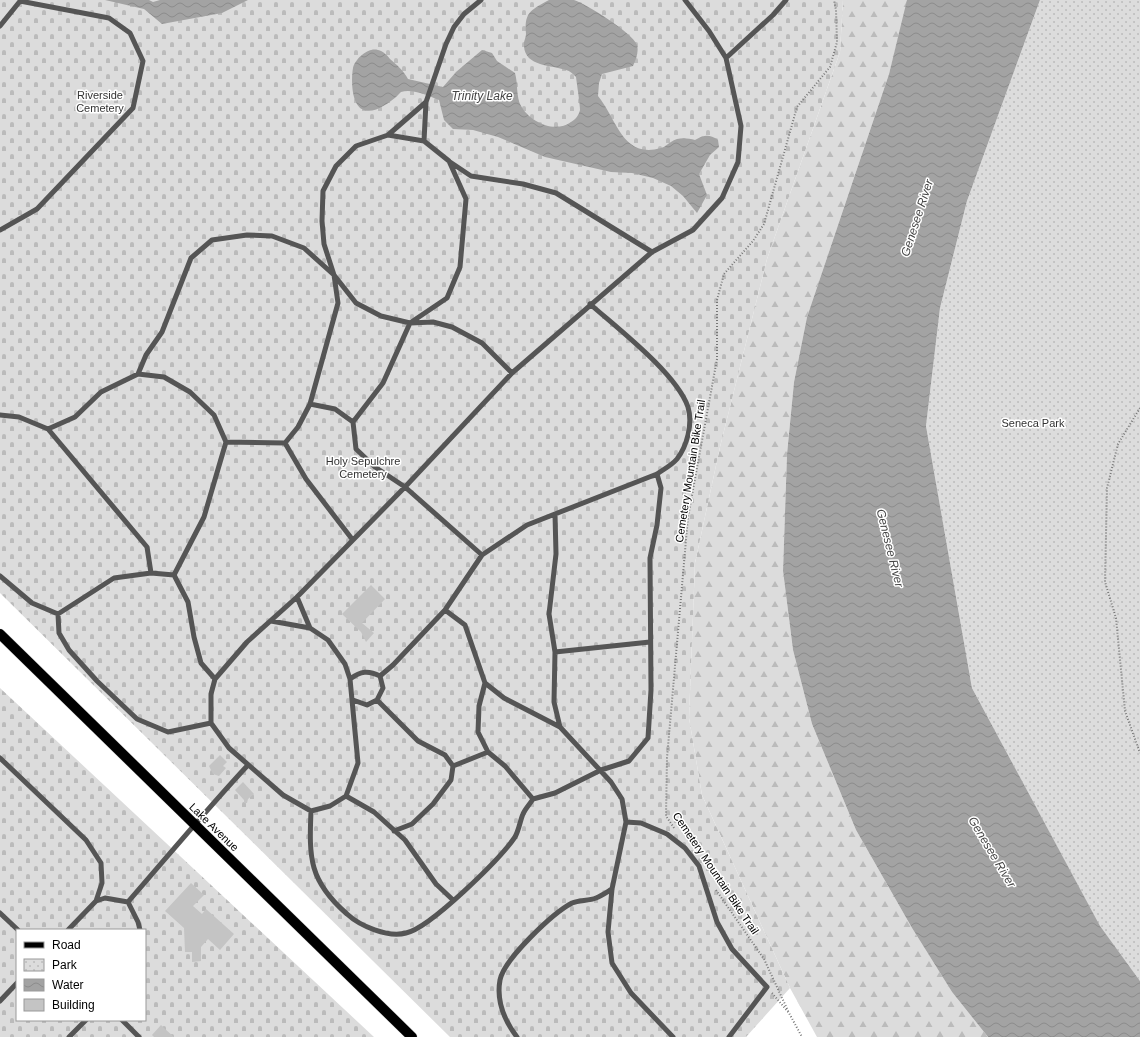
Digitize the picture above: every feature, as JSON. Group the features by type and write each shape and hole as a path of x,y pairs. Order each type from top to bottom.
{"main road":[{"name":"Lake Avenue","path":"0,634 412,1037"}],"lane":[{"path":"424,141 426,102 437,65 454,27 464,14 481,0"},
{"path":"271,621 310,628 328,640 345,664 350,679 358,763 346,796 330,806 311,811 284,795 229,748 211,723 211,694 215,679 247,642 297,597 404,487 512,372 652,252 693,230 722,198 738,162 741,126 726,58 685,0"},
{"path":"726,58 773,15 786,0"},
{"path":"0,26 20,1 109,18 130,33 143,61 133,108 37,209 0,230"},
{"path":"285,443 298,427 310,404 338,303 334,275 324,244 322,221 323,191 336,166 356,146 388,135 426,102"},
{"path":"388,135 424,141 471,176 523,184 556,194 652,252"},
{"path":"449,161 466,199 465,225 460,267 447,298 410,323 383,383 353,422 356,449 375,467 404,487 482,555"},
{"path":"138,374 146,355 162,332 191,258 212,240 247,235 272,236 304,248 334,275 356,303 381,316 410,323 433,322 452,327 482,343 512,372"},
{"path":"380,676 393,665 445,610 482,555 527,525 658,474 676,460 685,446 689,428 688,407 676,386 659,366 590,304"},
{"path":"48,429 74,417 102,392 138,374 164,376 190,392 214,415 226,442 215,474 204,517 174,575"},
{"path":"310,404 335,409 353,422"},
{"path":"0,415 19,417 48,429 147,547 151,573"},
{"path":"226,442 285,443"},
{"path":"285,443 306,479 352,539"},
{"path":"311,811 311,857 318,882 334,903 354,920 380,932 406,934 429,922 500,857 516,835 523,813 533,799 555,794 601,770 629,761 648,738 651,690 650,558 657,524 661,488 658,474"},
{"path":"555,514 556,554 549,614 555,652 554,702 560,727"},
{"path":"58,614 114,578 151,573 174,575"},
{"path":"174,575 188,602 194,637 201,663 215,679"},
{"path":"0,576 32,603 58,614"},
{"path":"297,597 310,628"},
{"path":"445,610 466,625 485,683 479,706 478,732 488,752 504,766 533,799"},
{"path":"58,614 59,633 69,650 97,681 138,719 168,732 211,723"},
{"path":"555,652 650,642"},
{"path":"350,679 359,672 370,671 380,676 383,688 377,700 367,705 353,700"},
{"path":"485,683 504,698 560,727 601,770 622,799 626,822 612,889 608,932 612,963 631,993 673,1037"},
{"path":"377,700 418,741 445,755 453,766 451,780 433,804 412,824 394,830"},
{"path":"453,766 488,752"},
{"path":"0,758 58,815 86,840 101,863 102,883 96,901 69,929"},
{"path":"128,902 196,825 207,809 248,765"},
{"path":"346,796 374,812 405,840 436,884 453,900"},
{"path":"626,822 641,823 667,834 684,848 698,866 717,922 732,949 767,987 729,1037"},
{"path":"517,1037 505,1021 499,997 501,979 513,958 550,919 573,903 596,898 612,889"},
{"path":"96,901 105,898 128,902"},
{"path":"128,902 140,929"},
{"path":"0,913 17,929"},
{"path":"0,1001 16,984"},
{"path":"69,1037 85,1021"},
{"path":"123,1021 139,1037"}],"path":[{"name":"Cemetery Mountain Bike Trail","path":"675,829 666,816 667,758 688,517 717,359 717,300 724,274 753,241 764,224 798,107 830,67 837,42 836,10 834,0"},
{"path":"1140,408 1118,444 1107,488 1105,582 1116,618 1125,711 1140,753"},
{"name":"Cemetery Mountain Bike Trail","path":"715,888 764,959 789,1013"},
{"path":"767,987 789,1013 802,1037"}],"green space":[{"name":"Holy Sepulchre Cemetery","path":"0,0 843,0 840,52 767,259 720,447 695,563 689,718 702,795 790,988 746,1037 450,1037 0,593"},
{"path":"843,0 908,0 889,74 807,317 794,382 787,454 783,571 793,650 812,724 856,830 912,928 952,992 988,1037 817,1037 790,988 702,795 689,718 695,563 720,447 767,259 840,52"},
{"name":"Seneca Park","path":"1040,0 1140,0 1140,981 1100,927 972,688 926,426 940,308 967,201"},
{"path":"0,688 374,1037 0,1037"}],"water":[{"path":"105,0 149,0 153,2 160,0 248,0 222,13 162,24 144,9"},
{"name":"Trinity Lake","path":"549,0 574,0 580,3 598,13 627,33 637,45 638,48 633,66 602,74 599,83 598,96 605,105 622,135 629,142 637,148 648,150 662,148 674,140 686,138 695,140 706,136 718,140 719,147 710,155 699,174 707,195 697,213 683,196 671,186 653,178 632,173 611,172 545,157 498,137 473,130 453,129 444,120 439,100 420,93 410,91 401,92 385,105 368,111 360,107 354,98 352,79 354,65 362,54 370,50 378,50 385,53 402,70 408,79 443,87 456,72 482,50 492,53 497,61 515,73 519,102 530,117 543,124 558,127 571,122 577,117 580,110 576,77 567,70 534,62 529,58 524,46 526,21 530,12"},
{"name":"Genesee River","path":"907,0 1040,0 967,201 940,308 926,426 972,688 1100,926 1140,981 1140,1037 988,1037 952,992 912,928 856,830 812,724 793,650 783,571 787,454 794,382 807,317 889,74"}],"building":[{"path":"371,585 385,599 362,623 374,633 366,642 361,632 342,614"},
{"path":"220,755 227,762 223,766 226,768 219,776 213,774 209,766"},
{"path":"243,782 254,794 248,799 247,803 244,803 244,800 235,790"},
{"path":"191,883 204,895 193,906 202,914 206,909 234,934 220,950 208,939 201,947 201,961 192,962 192,952 185,952 184,928 165,911"},
{"path":"161,1025 174,1037 154,1037 152,1035"}],"park label":[{"name":"Riverside Cemetery","path":"100,101"}]}
